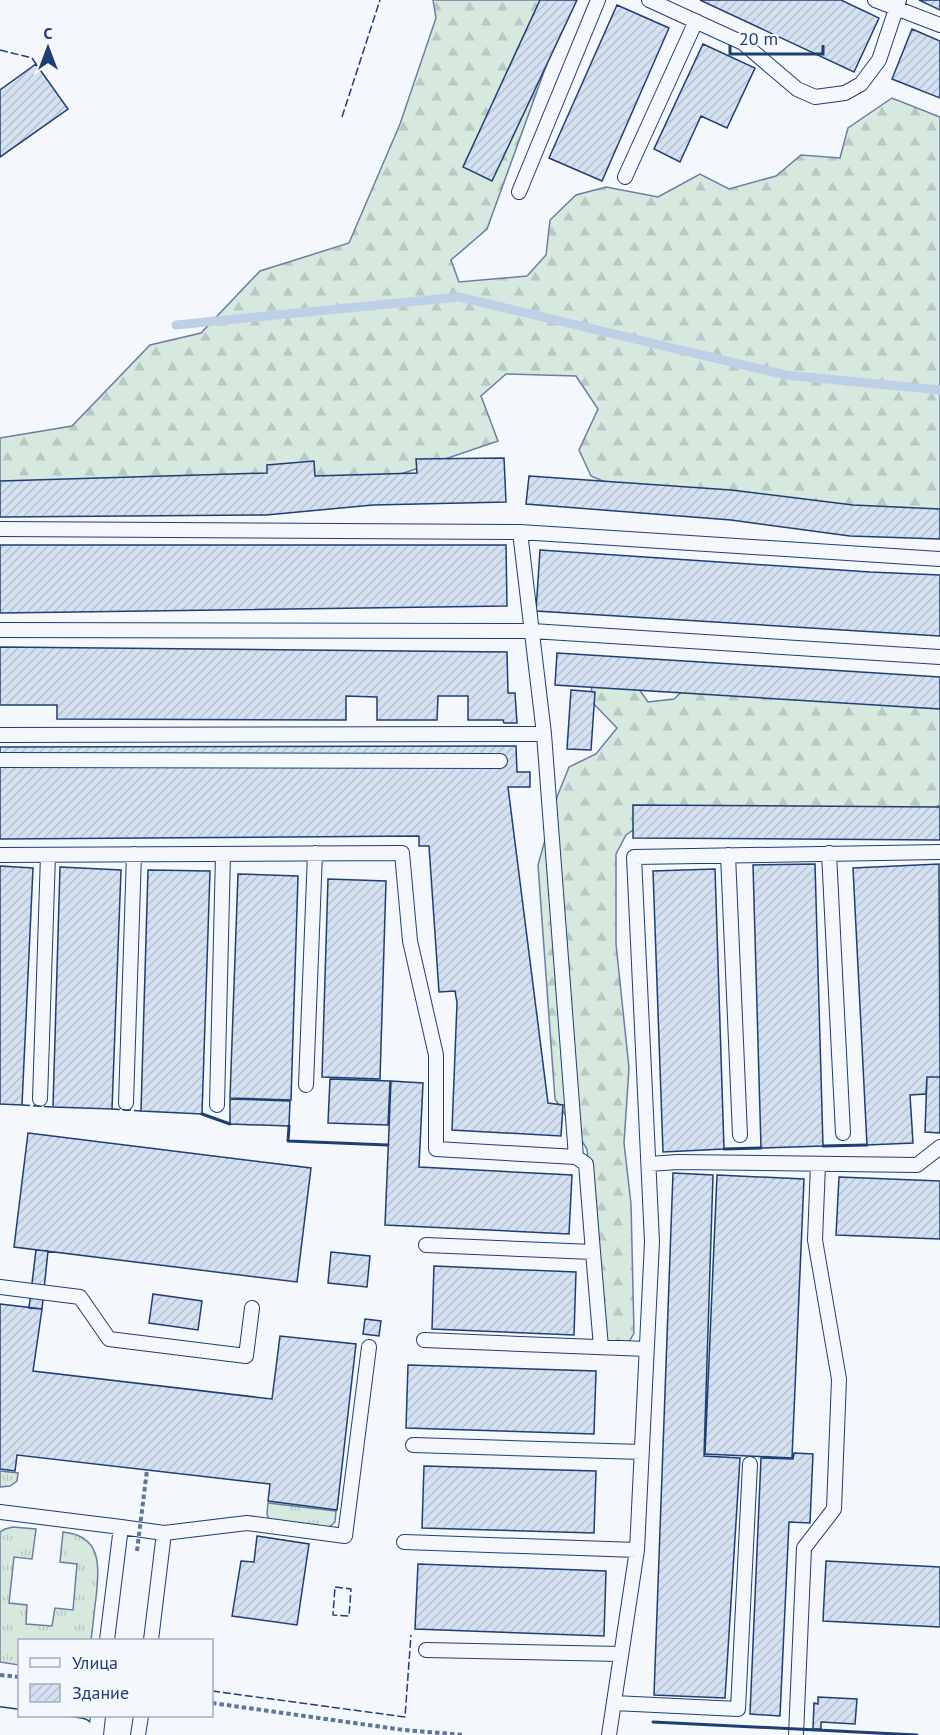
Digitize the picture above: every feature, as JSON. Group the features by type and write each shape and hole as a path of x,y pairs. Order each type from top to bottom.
{"main road":[{"path":"0,1724 79,1735"}],"lane":[{"path":"519,192 598,0"},
{"path":"649,0 742,43 797,89 815,97 844,93 861,84 879,60 897,4"},
{"path":"875,0 897,4 940,24"},
{"path":"625,177 696,21"},
{"path":"0,530 520,532 940,559"},
{"path":"520,532 544,734 576,1157"},
{"path":"0,630 532,631 940,657"},
{"path":"0,735 544,734"},
{"path":"0,760 500,760"},
{"path":"609,1735 637,1550 652,1242 634,857 940,852"},
{"path":"306,1085 315,853"},
{"path":"0,855 402,853 410,941 436,1054 436,1149 576,1157 586,1164 601,1347"},
{"path":"829,853 843,1133"},
{"path":"126,1104 134,854"},
{"path":"217,1104 223,854"},
{"path":"39,1099 48,855"},
{"path":"728,855 740,1135"},
{"path":"649,1164 678,1162 917,1165 940,1147"},
{"path":"796,1735 804,1548 834,1509 839,1391 839,1379 815,1240 818,1164"},
{"path":"426,1245 593,1252"},
{"path":"0,1287 80,1297 109,1339 246,1356 252,1308"},
{"path":"424,1340 647,1349"},
{"path":"0,1512 164,1533 247,1523 345,1536 369,1347"},
{"path":"413,1445 642,1452"},
{"path":"614,1703 738,1709 750,1464"},
{"path":"107,1639 121,1527"},
{"path":"151,1639 164,1533"},
{"path":"404,1542 637,1550"},
{"path":"426,1650 621,1654"},
{"path":"96,1735 98,1717"},
{"path":"138,1735 141,1717"}],"path":[{"path":"137,1551 147,1470"},
{"path":"0,1675 18,1677"},
{"path":"213,1703 404,1730 464,1735"}],"green space":[{"path":"433,0 570,0 487,229 451,260 459,282 527,276 546,255 550,220 576,195 606,187 658,197 700,174 729,189 776,176 801,155 840,158 848,128 892,98 940,117 940,526 645,499 591,476 579,450 598,409 576,376 506,374 481,396 498,441 398,475 0,489 0,438 72,426 150,345 201,333 260,271 349,243 400,124 436,18"},
{"path":"705,670 940,678 940,805 923,814 646,821 626,835 616,854 616,944 629,1068 624,1143 631,1204 634,1333 622,1354 607,1342 603,1320 587,1149 555,1099 538,865 557,797 569,767 596,754 617,728 591,701 592,682 631,678 648,702 674,699"},
{"path":"0,1471 18,1473 17,1481 10,1486 0,1487"},
{"path":"268,1503 336,1511 335,1522 328,1528 269,1520"},
{"path":"13,1527 36,1529 32,1559 14,1557 9,1603 27,1605 26,1624 52,1626 55,1608 73,1610 77,1564 60,1562 63,1532 76,1535 92,1546 96,1555 98,1575 91,1639 18,1639 18,1665 0,1662 0,1532"}],"building":[{"path":"540,0 577,0 492,181 463,167"},
{"path":"700,0 841,0 879,18 854,72"},
{"path":"919,0 940,0 940,10"},
{"path":"617,5 669,28 602,181 549,158"},
{"path":"912,29 940,41 940,98 892,79"},
{"path":"703,44 755,68 727,128 701,116 680,162 654,149"},
{"path":"36,64 68,109 0,157 0,90"},
{"path":"504,458 506,502 373,505 266,515 0,517 0,481 267,473 267,465 314,461 315,476 417,473 416,459"},
{"path":"529,476 731,490 853,505 940,509 940,539 850,536 731,520 526,504"},
{"path":"0,545 506,545 507,606 0,613"},
{"path":"540,550 940,575 940,636 536,611"},
{"path":"0,647 507,652 508,693 515,693 517,723 504,723 503,720 468,720 468,696 438,696 437,720 377,720 377,697 346,696 346,720 57,719 57,705 0,705"},
{"path":"557,653 940,677 940,709 555,685"},
{"path":"571,690 595,692 591,750 567,749"},
{"path":"516,746 517,772 530,772 530,787 508,787 548,1103 563,1105 561,1136 452,1130 457,1003 455,991 439,992 429,846 419,846 419,836 0,839 0,747"},
{"path":"633,805 940,807 940,840 633,838"},
{"path":"815,864 823,1146 761,1148 753,865"},
{"path":"939,864 940,1077 927,1077 926,1094 910,1095 913,1143 867,1145 853,868"},
{"path":"0,866 33,868 22,1105 0,1104"},
{"path":"60,867 121,870 112,1109 53,1107"},
{"path":"715,869 724,1149 663,1152 653,871"},
{"path":"148,870 210,871 202,1114 141,1111"},
{"path":"238,874 298,876 291,1100 230,1098"},
{"path":"328,879 386,881 380,1079 322,1077"},
{"path":"927,1077 940,1077 940,1133 925,1132"},
{"path":"330,1079 390,1081 388,1125 328,1123"},
{"path":"391,1081 423,1083 419,1167 572,1175 569,1234 385,1225"},
{"path":"230,1099 290,1101 289,1126 230,1124"},
{"path":"28,1133 311,1168 297,1282 14,1247"},
{"path":"673,1173 713,1175 704,1456 740,1458 725,1698 654,1695"},
{"path":"717,1175 804,1179 792,1458 705,1454"},
{"path":"839,1177 940,1181 940,1239 836,1235"},
{"path":"36,1250 48,1251 42,1309 29,1308"},
{"path":"331,1252 370,1256 367,1287 328,1283"},
{"path":"434,1266 576,1272 574,1335 432,1329"},
{"path":"153,1294 202,1301 198,1330 149,1323"},
{"path":"0,1304 42,1309 33,1371 272,1399 280,1336 356,1344 337,1510 268,1501 270,1484 17,1455 15,1471 0,1469"},
{"path":"365,1319 381,1321 379,1336 363,1334"},
{"path":"408,1365 596,1371 594,1434 406,1428"},
{"path":"794,1453 813,1454 810,1523 789,1522 780,1716 750,1714 761,1458 793,1459"},
{"path":"424,1466 596,1471 594,1533 422,1528"},
{"path":"257,1536 309,1544 297,1625 232,1616 241,1561 254,1562"},
{"path":"826,1561 940,1567 940,1627 823,1621"},
{"path":"418,1564 606,1571 604,1636 415,1629"},
{"path":"818,1697 857,1699 855,1724 821,1722 821,1729 813,1729 814,1703 818,1704"}],"waterway":[{"path":"176,325 459,297 786,375 940,390"}],"fence":[{"path":"342,117 380,0"},
{"path":"0,50 32,58 36,64"},
{"path":"22,1105 53,1107"},
{"path":"112,1109 141,1111"},
{"path":"335,1587 351,1589 349,1616 333,1615 335,1587"},
{"path":"213,1691 405,1717 411,1635"}],"wall":[{"path":"202,1114 230,1124"},
{"path":"289,1126 288,1141 388,1145"},
{"path":"823,1146 867,1145"},
{"path":"724,1149 761,1148"},
{"path":"653,1722 917,1735"}]}
